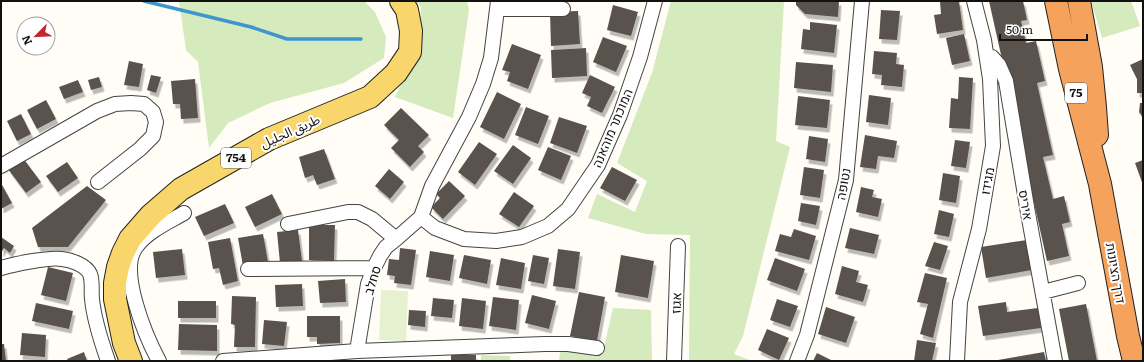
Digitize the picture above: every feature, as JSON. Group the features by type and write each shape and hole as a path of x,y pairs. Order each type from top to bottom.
{"highway":[{"name":"דרך הציונות","path":"1056,1 1070,69 1100,184 1134,361"},
{"name":"דרך הציונות","path":"1079,1 1091,67 1100,184"}],"main road":[{"name":"طريق الجليل","path":"131,361 124,344 115,299 115,283 118,267 123,252 130,239 152,215 181,189 268,139 370,97 396,74 410,52 411,31 407,10 401,1"}],"street":[{"name":"המוכתר מוהאנה","path":"421,217 435,228 464,239 496,241 529,235 548,226 568,209 598,165 620,115 640,57 655,1"},
{"name":"נטופה","path":"797,361 807,335 846,180 862,1"},
{"name":"מגידו","path":"957,361 960,302 978,229 993,146 991,95 984,40 974,1"},
{"name":"סחלב","path":"357,351 368,284 374,268 386,247 421,217 432,186 469,117 483,84 490,58 498,5"},
{"path":"498,5 563,9"},
{"name":"איריס","path":"986,58 992,58 999,65 1006,81 1028,214 1055,361"},
{"path":"1,166 97,111 115,104 144,104 153,112 156,122 153,136 140,149 98,182"},
{"path":"288,224 348,212 358,212 372,219 396,239"},
{"path":"159,361 141,323 133,291 130,263 135,248 151,232 184,213"},
{"name":"אגוז","path":"674,361 678,246"},
{"path":"1,268 52,259 61,259 79,264 87,270 91,275 92,299 100,338 108,361"},
{"path":"248,269 374,268"},
{"path":"1043,292 1078,283"},
{"path":"223,361 357,351 545,344 568,344 597,348"}],"green space":[{"path":"179,1 364,1 375,12 386,37 384,58 344,83 270,103 228,123 209,148 198,62 186,50"},
{"path":"416,1 467,1 469,10 453,118 395,97 419,44 421,7"},
{"path":"671,1 784,1 776,141 790,147 743,336 734,354 752,361 689,361 690,235 646,234 588,218 597,194 635,212 647,181 617,163 652,73"},
{"path":"1091,1 1131,1 1140,26 1102,38"},
{"path":"381,290 408,291 406,341 379,340"},
{"path":"613,308 651,310 652,361 559,361 561,347 602,356"},
{"path":"481,355 510,356 510,361 481,361"}],"building":[{"path":"796,1 839,1 838,17 805,14 796,5"},
{"path":"940,1 959,1 963,30 937,34 934,15 941,14"},
{"path":"989,1 1023,1 1027,20 1021,21 1026,43 1036,41 1045,81 1037,83 1053,155 1043,157 1053,199 1064,196 1070,222 1062,224 1069,256 1047,261"},
{"path":"613,5 638,12 631,36 607,30"},
{"path":"881,10 900,11 897,40 879,39"},
{"path":"578,11 580,44 551,46 550,12"},
{"path":"810,22 837,25 834,53 801,49 803,29 810,30"},
{"path":"964,34 970,61 952,65 946,38"},
{"path":"603,37 627,46 616,72 593,62"},
{"path":"512,44 541,55 528,89 507,81 510,72 502,70"},
{"path":"586,48 587,76 552,78 551,50"},
{"path":"874,51 897,53 896,64 904,65 902,87 881,85 882,75 872,74"},
{"path":"1143,59 1143,93 1137,93 1137,79 1130,65"},
{"path":"129,61 143,64 139,87 124,85"},
{"path":"796,62 833,65 831,92 794,88"},
{"path":"151,75 161,77 156,93 147,90"},
{"path":"590,75 615,87 602,113 587,106 591,97 582,93"},
{"path":"99,77 102,87 91,90 88,80"},
{"path":"959,77 973,78 970,129 949,128 951,98 958,99"},
{"path":"195,79 198,118 181,119 180,104 173,104 171,81"},
{"path":"78,80 83,92 64,99 59,87"},
{"path":"497,92 521,104 504,139 480,127"},
{"path":"869,95 891,98 888,125 866,122"},
{"path":"798,96 830,100 827,128 795,125"},
{"path":"46,100 56,119 37,129 27,110"},
{"path":"1140,103 1143,103 1143,118 1139,112"},
{"path":"526,107 549,116 538,144 515,135"},
{"path":"401,108 429,135 418,146 424,152 410,167 391,148 399,140 384,125"},
{"path":"21,114 31,134 17,141 7,121"},
{"path":"559,117 587,126 577,153 550,143"},
{"path":"865,135 897,141 894,158 878,156 876,169 860,167"},
{"path":"809,136 828,139 825,162 806,159"},
{"path":"955,140 970,142 966,168 951,166"},
{"path":"479,142 497,154 475,185 458,172"},
{"path":"513,145 531,158 513,184 494,171"},
{"path":"548,147 571,156 561,180 538,170"},
{"path":"324,149 335,179 317,185 313,175 305,178 299,157"},
{"path":"23,158 41,182 26,193 8,169"},
{"path":"1143,160 1143,185 1135,163"},
{"path":"67,162 78,178 58,192 46,176"},
{"path":"612,167 637,180 625,201 600,188"},
{"path":"804,167 824,170 820,198 800,195"},
{"path":"389,169 404,182 390,199 375,186"},
{"path":"943,173 960,176 956,203 939,200"},
{"path":"449,181 465,196 443,219 431,207 440,198 436,194"},
{"path":"1,183 12,203 1,209"},
{"path":"87,186 106,200 68,247 38,247 32,228"},
{"path":"861,187 874,190 872,197 882,199 878,217 856,212"},
{"path":"514,192 534,206 519,227 499,214"},
{"path":"272,194 282,214 255,227 245,207"},
{"path":"801,203 820,206 816,225 798,221"},
{"path":"225,204 234,223 204,236 195,217"},
{"path":"939,210 954,214 949,237 934,234"},
{"path":"309,225 335,225 334,261 309,260"},
{"path":"850,228 879,235 874,254 845,248"},
{"path":"794,229 816,236 809,260 775,251 780,234 791,237"},
{"path":"298,230 302,261 280,263 277,232"},
{"path":"263,234 268,262 243,266 238,238"},
{"path":"1,237 14,246 10,253 4,248 1,253"},
{"path":"230,238 238,281 223,285 219,268 213,269 208,242"},
{"path":"1027,240 1032,270 986,278 981,247"},
{"path":"934,242 948,246 940,270 925,266"},
{"path":"400,248 416,250 411,285 394,283 395,276 387,275 389,259 399,260"},
{"path":"182,249 185,275 156,278 153,252"},
{"path":"558,249 580,252 575,289 553,286"},
{"path":"430,251 454,255 450,281 426,277"},
{"path":"464,255 491,260 487,284 459,278"},
{"path":"533,255 549,258 544,284 528,281"},
{"path":"621,255 654,261 648,298 615,292"},
{"path":"501,258 525,263 521,289 496,285"},
{"path":"775,258 805,269 797,291 767,280"},
{"path":"842,266 859,271 856,282 868,285 863,302 835,294"},
{"path":"48,267 73,273 66,301 41,295"},
{"path":"925,273 947,278 933,338 920,334 928,304 917,302"},
{"path":"345,279 346,302 320,303 318,281"},
{"path":"302,284 303,306 276,307 275,285"},
{"path":"579,292 605,297 597,341 570,336"},
{"path":"532,295 556,301 549,329 525,323"},
{"path":"232,296 256,297 255,347 234,347 235,325 231,324"},
{"path":"493,297 519,300 516,330 489,326"},
{"path":"433,298 454,300 452,318 431,316"},
{"path":"462,298 486,301 483,329 459,326"},
{"path":"777,299 798,306 790,327 770,320"},
{"path":"178,301 216,301 216,318 178,318"},
{"path":"1006,302 1007,312 1038,308 1041,328 983,336 978,306"},
{"path":"36,303 73,311 69,329 32,321"},
{"path":"1086,304 1097,361 1069,361 1059,309"},
{"path":"826,307 855,317 846,343 818,334"},
{"path":"409,310 426,311 425,327 408,325"},
{"path":"307,316 340,316 340,343 317,344 317,337 307,337"},
{"path":"264,320 287,322 284,346 262,344"},
{"path":"179,324 217,325 217,351 178,350"},
{"path":"767,329 789,338 779,360 758,350"},
{"path":"22,333 46,335 45,357 20,355"},
{"path":"917,340 936,343 932,361 914,361"},
{"path":"1,344 4,344 6,361 1,361"},
{"path":"84,352 87,361 68,361 67,359"},
{"path":"1044,352 1046,361 998,361 998,360"},
{"path":"817,353 833,361 813,361"},
{"path":"451,354 476,355 476,361 451,361"}],"waterway":[{"path":"144,1 251,27 287,39 361,39"}]}
